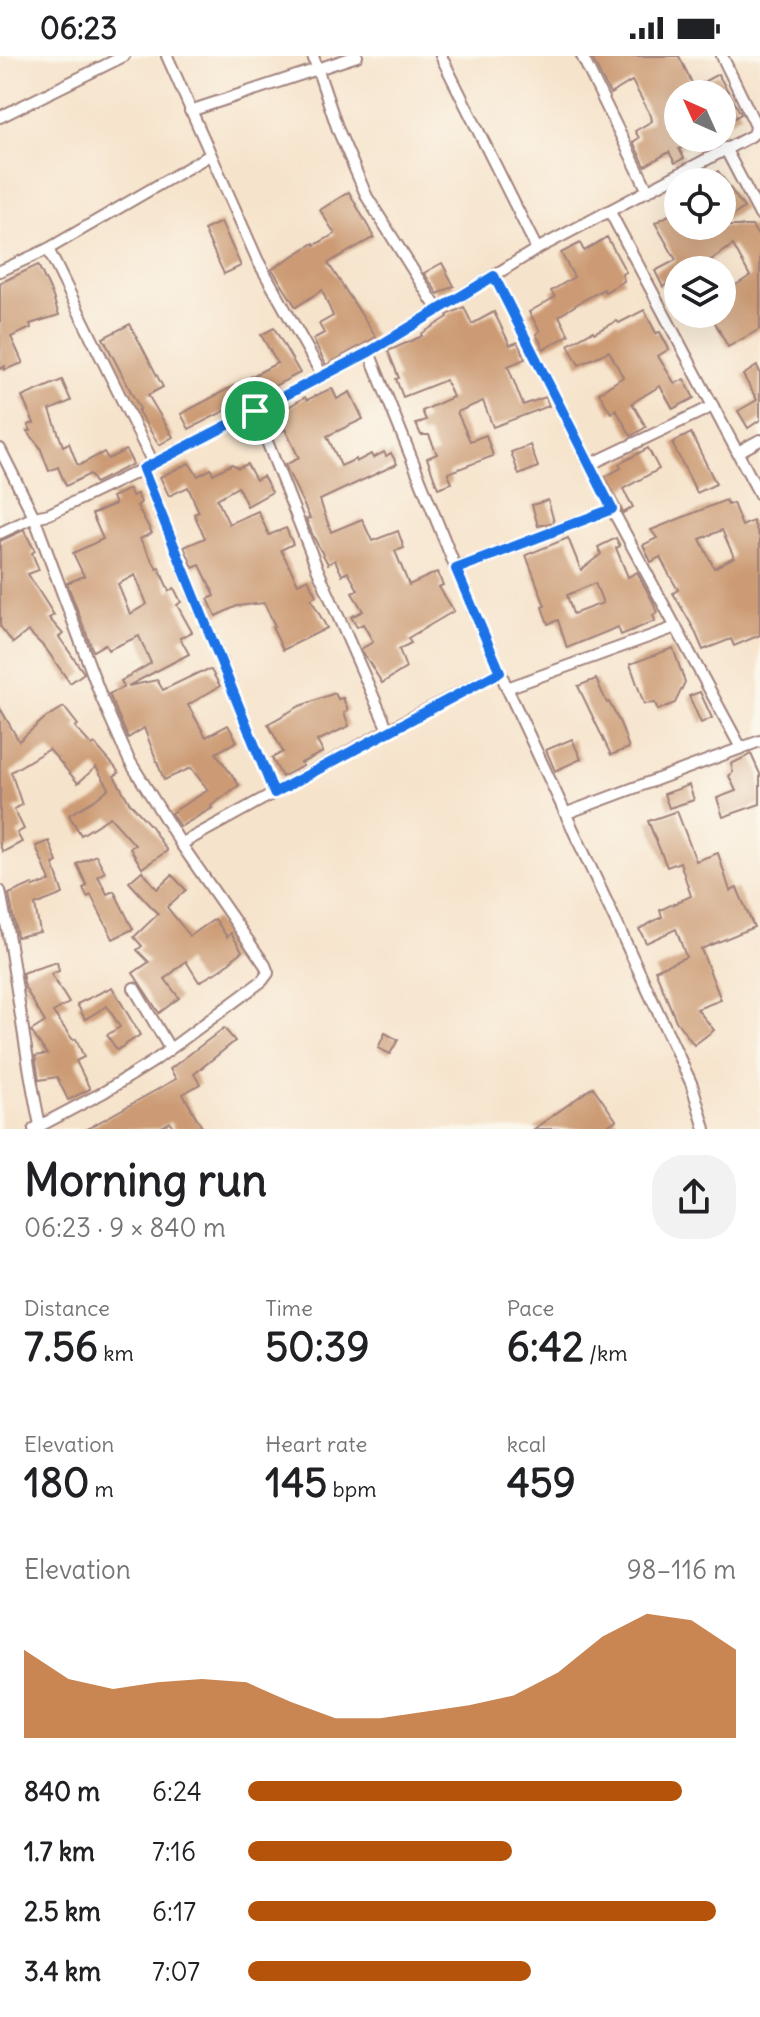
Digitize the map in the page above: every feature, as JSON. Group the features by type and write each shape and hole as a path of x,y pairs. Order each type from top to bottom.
{"street":[{"path":"0,117 124,56"},
{"path":"167,56 258,261 322,375"},
{"path":"313,56 338,130 367,197 438,310"},
{"path":"190,111 357,56"},
{"path":"441,56 537,249"},
{"path":"582,56 648,191"},
{"path":"722,56 734,80"},
{"path":"736,85 756,126 751,136 736,143"},
{"path":"0,533 34,517 49,514 148,466 369,352 537,249 718,152"},
{"path":"727,152 760,215"},
{"path":"0,271 48,249 210,155"},
{"path":"610,212 760,495"},
{"path":"48,249 148,466 274,793"},
{"path":"494,276 612,509 741,748"},
{"path":"369,352 500,672 692,1085 705,1129"},
{"path":"591,464 713,406"},
{"path":"255,411 317,568 388,730"},
{"path":"738,452 760,440"},
{"path":"0,449 34,517 102,699 129,760 268,973 262,981 170,1049 104,1092 37,1127 11,945 0,891"},
{"path":"456,569 612,509"},
{"path":"507,688 676,627"},
{"path":"181,844 500,672"},
{"path":"567,813 760,741"},
{"path":"134,988 170,1049"}],"building":[{"path":"591,56 679,56 691,80 664,80 664,152 669,152 645,166 633,142 639,138 635,131 652,121 651,116 632,81 610,94"},
{"path":"718,74 721,80 707,80"},
{"path":"669,152 681,152 684,158 675,163"},
{"path":"349,192 374,237 328,263 376,337 326,365 313,339 324,333 319,324 333,316 322,290 296,307 272,269 335,234 320,210"},
{"path":"736,197 744,208 736,213"},
{"path":"664,218 664,239 655,223"},
{"path":"221,222 241,266 224,274 204,230"},
{"path":"736,226 752,226 760,239 760,329 728,347 718,328 736,328 736,285 750,276 733,245 717,256 674,256 665,240 736,240"},
{"path":"607,237 626,272 622,274 624,281 605,292 604,289 559,316 569,335 544,349 536,334 540,331 529,312 555,297 551,291 574,277 561,253 580,243 584,251"},
{"path":"442,263 454,286 438,294 424,273"},
{"path":"38,265 59,315 30,324 31,328 11,337 23,363 0,369 0,283"},
{"path":"664,266 664,286 663,287 655,271"},
{"path":"464,307 472,324 494,312 510,345 518,342 525,359 508,366 523,405 546,397 549,406 493,427 483,401 457,412 470,441 486,435 493,456 448,473 452,483 438,488 427,458 437,454 429,435 421,435 416,424 426,420 422,411 453,397 446,380 403,397 388,351 422,336 447,315"},
{"path":"644,310 669,349 658,356 675,384 684,379 694,398 673,409 660,386 632,403 646,427 631,436 616,409 611,413 599,393 623,377 609,351 579,365 568,345"},
{"path":"130,324 163,387 148,395 173,437 159,445 138,411 140,409 103,338"},
{"path":"274,328 300,373 189,429 181,414 277,363 261,335"},
{"path":"757,366 760,372 760,420 748,428 738,411 757,400 743,375"},
{"path":"62,380 71,401 50,410 63,446 69,443 77,464 104,452 108,459 126,450 133,464 95,483 90,474 66,486 58,467 49,471 40,447 27,431 31,431 28,425 34,423 22,397"},
{"path":"332,388 337,399 350,392 363,419 327,436 341,466 384,452 386,456 391,453 397,464 320,500 331,532 362,519 372,541 398,531 404,548 395,551 409,585 437,572 443,585 439,587 454,611 408,638 411,643 399,649 406,668 382,683 361,649 373,642 363,624 357,627 351,617 363,611 352,593 358,590 348,572 342,575 335,560 328,564 313,536 306,519 310,518 285,465 299,458 285,429 274,436 267,420 305,397 307,400"},
{"path":"691,433 716,484 697,493 672,443"},
{"path":"530,445 538,467 519,475 511,452"},
{"path":"648,448 659,469 623,489 633,507 623,513 605,477 621,468 619,464"},
{"path":"189,463 198,476 211,469 213,474 232,464 238,468 247,464 256,480 263,476 272,492 247,506 238,487 217,499 229,524 258,511 269,535 286,528 293,544 281,550 298,584 308,579 316,596 311,599 327,628 283,650 264,603 237,606 216,616 208,599 215,596 200,565 193,568 184,547 205,538 194,514 199,512 188,487 169,496 160,477"},
{"path":"129,489 132,496 137,494 141,502 137,506 152,533 140,539 159,568 169,591 174,588 181,602 177,605 192,632 180,638 189,654 128,686 157,680 163,690 211,670 220,686 188,705 206,737 228,725 237,741 216,753 239,785 212,808 180,827 171,813 208,790 191,768 164,780 144,728 128,738 109,694 124,687 121,681 151,663 139,636 108,650 105,644 93,651 67,583 84,576 73,553 103,539 92,514 115,504 112,497","holes":["135,575 147,604 130,614 118,584"]},
{"path":"548,500 554,522 538,526 532,505"},
{"path":"726,500 728,505 733,503 742,526 753,521 760,538 760,635 734,646 731,639 703,650 673,593 678,590 660,557 651,562 643,545 657,538 651,530","holes":["722,530 734,557 714,568 700,539"]},
{"path":"24,530 35,551 32,553 39,570 28,574 54,615 49,618 63,634 59,637 84,673 70,683 46,649 28,631 13,643 0,626 0,541"},
{"path":"568,538 581,570 601,554 598,547 616,538 620,546 616,548 628,577 637,572 653,602 657,613 653,615 655,621 621,635 618,627 567,648 558,620 548,624 542,607 545,606 526,555","holes":["595,583 603,603 573,614 567,595"]},
{"path":"673,648 685,682 675,703 658,710 655,703 644,704 630,664"},
{"path":"596,679 620,723 629,748 611,755 578,686"},
{"path":"700,692 712,718 701,723 689,696"},
{"path":"335,693 338,699 343,698 349,726 317,741 323,752 282,777 272,758 283,752 268,724 300,706"},
{"path":"64,707 78,725 75,727 115,767 119,773 114,776 129,802 150,825 167,851 142,868 130,848 135,845 110,817 81,835 69,815 109,788 96,767 78,783 49,749 11,772 22,805 14,809 24,829 17,833 22,842 3,852 0,846 0,708 19,741 45,718"},
{"path":"572,739 581,759 555,771 546,750"},
{"path":"751,754 760,774 760,804 723,817 717,798 736,791 729,776 733,772 731,764"},
{"path":"689,785 694,800 669,808 664,794"},
{"path":"677,811 696,861 718,853 730,891 737,888 754,927 701,949 721,1000 697,1009 714,1030 694,1045 676,1021 655,970 686,957 676,929 646,943 639,929 662,917 660,910 691,896 680,862 667,867 648,821"},
{"path":"49,841 63,894 35,905 40,932 17,937 9,894 32,884 33,887 50,881 36,846"},
{"path":"96,855 105,872 98,876 107,894 114,891 133,929 113,939 91,895 87,897 83,888 87,886 77,864"},
{"path":"142,871 157,889 172,875 186,890 167,907 190,936 215,919 227,937 231,933 242,951 222,969 199,982 186,961 165,979 179,998 159,1013 133,973 149,962 137,950 142,946 134,937 158,914 129,882"},
{"path":"57,962 59,971 51,974 69,1003 53,1012 73,1040 76,1039 84,1057 76,1061 90,1089 68,1100 57,1077 39,1080 35,1056 47,1054 31,1031 45,1022 25,988 22,973"},
{"path":"112,987 140,1035 117,1050 107,1035 120,1027 107,1006 85,1019 77,1004"},
{"path":"224,1028 235,1041 194,1074 200,1084 183,1094 203,1129 174,1129 170,1122 158,1129 87,1129 176,1079 170,1069"},
{"path":"385,1033 398,1040 390,1054 378,1048"},
{"path":"593,1087 616,1120 603,1129 534,1129"}],"route":[{"path":"494,276 612,509 456,569 500,672 274,793 143,469 255,411 369,352 494,276"}]}
